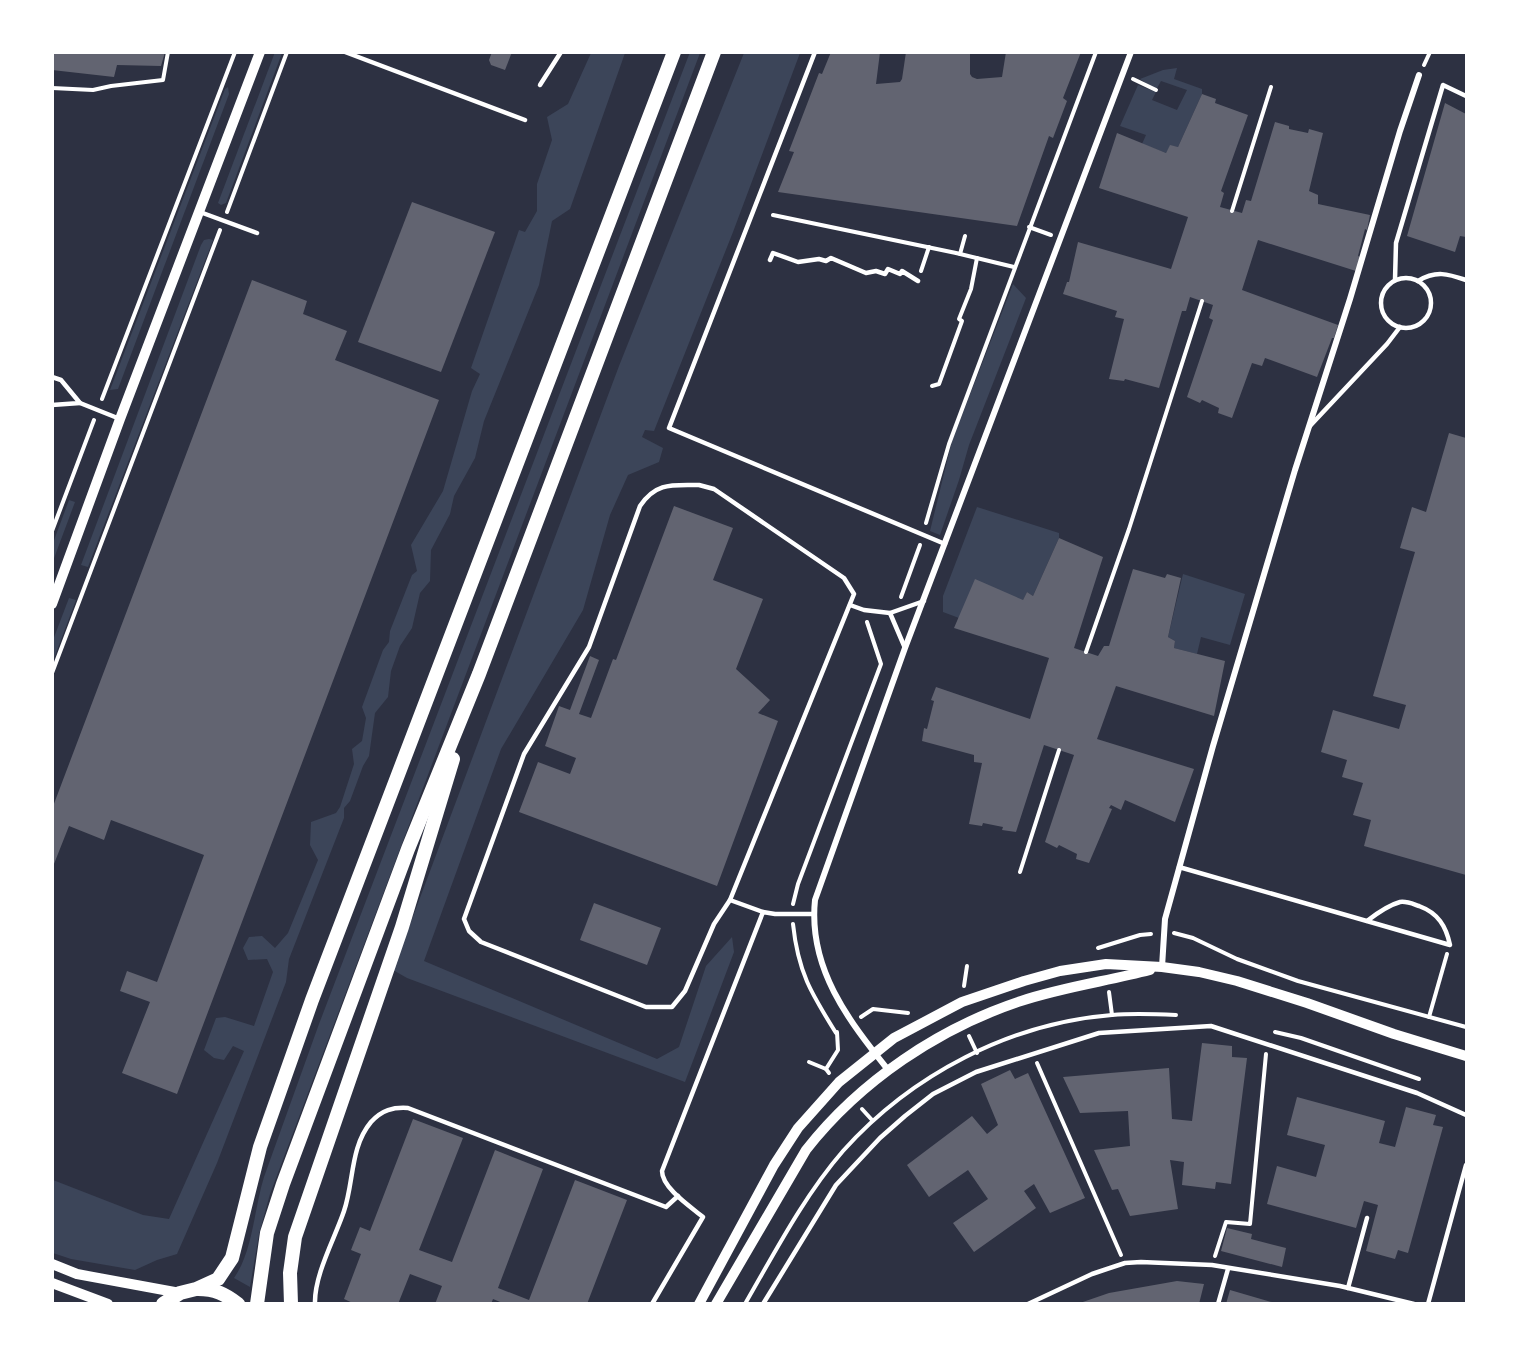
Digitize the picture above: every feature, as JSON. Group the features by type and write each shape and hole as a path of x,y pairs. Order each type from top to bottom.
{"main road":[{"path":"163,1304 180,1293 218,1279 232,1258 260,1147 312,1000 674,52"},
{"path":"257,1304 264,1253 274,1208 408,849 479,674 714,52"},
{"path":"291,1304 290,1273 295,1237 402,927 479,674"},
{"path":"196,1289 216,1291 238,1304"}],"street":[{"path":"52,604 260,52"},
{"path":"889,1071 839,1000 821,966 815,943 813,914 818,886 905,648 1131,52"},
{"path":"1162,967 1165,919 1179,867 1264,573 1419,75"},
{"path":"702,1302 774,1165 798,1128 839,1082 894,1038 962,1002 1024,981 1060,971 1106,964 1162,967 1198,972 1237,981 1467,1056"},
{"path":"716,1304 806,1150 854,1099 889,1071 942,1036 1021,1001 1162,967"},
{"path":"52,1264 77,1274 180,1293"},
{"path":"52,1283 108,1304"}],"lane":[{"path":"345,52 525,120"},
{"path":"540,86 561,52"},
{"path":"815,52 669,428 945,544"},
{"path":"1395,280 1396,243 1443,86 1467,96"},
{"path":"200,212 258,233"},
{"path":"770,260 773,253 798,262 819,259 826,261 831,258 866,273 876,271 885,274 888,269 900,274 902,272 918,281"},
{"path":"1419,281 1429,274 1444,273 1467,280"},
{"path":"1403,278 1419,281 1430,292 1431,308 1423,322 1416,326 1400,327 1386,318 1381,301 1388,286 1395,280 1403,278"},
{"path":"1309,427 1387,344 1400,327"},
{"path":"52,377 61,380 80,403"},
{"path":"52,405 80,403 120,419"},
{"path":"699,485 714,489 844,578 854,594 730,900 714,924 686,991 672,1007 646,1007 481,942 469,931 464,919 524,754 589,648 640,506 654,490 664,486 699,485"},
{"path":"850,605 864,610 890,613 924,601"},
{"path":"890,613 905,648"},
{"path":"1179,867 1366,921 1450,945 1441,920 1430,909 1410,902 1401,902 1366,921"},
{"path":"730,900 763,912 813,914"},
{"path":"652,1304 703,1217 678,1196 664,1180 662,1172 763,912"},
{"path":"763,1304 836,1185 879,1138 933,1094 976,1072 1099,1033 1211,1026 1418,1093 1467,1115"},
{"path":"315,1304 318,1283 346,1203 353,1161 370,1123 389,1109 408,1108 666,1207 678,1196"},
{"path":"1428,1304 1467,1165"},
{"path":"1348,1288 1367,1218"},
{"path":"1028,1304 1092,1274 1125,1263 1212,1265 1348,1288 1414,1304"},
{"path":"1218,1304 1228,1269"}],"path":[{"path":"52,88 93,90 163,80 168,52"},
{"path":"52,531 235,52"},
{"path":"52,673 89,570 287,52"},
{"path":"924,530 949,444 1096,52"},
{"path":"1123,75 1156,90"},
{"path":"1232,211 1271,87"},
{"path":"773,215 930,247 1014,267"},
{"path":"1029,227 1060,239"},
{"path":"960,254 965,236"},
{"path":"923,266 930,247"},
{"path":"932,386 939,384 962,321 959,319 970,293 977,258"},
{"path":"1086,652 1130,529 1202,301"},
{"path":"1020,872 1059,750"},
{"path":"1429,1017 1450,945"},
{"path":"745,1304 779,1244 819,1182 842,1152 872,1120 917,1085 1002,1040 1075,1020 1112,1015 1179,1015"},
{"path":"1267,1030 1301,1038 1425,1082"},
{"path":"1021,1035 1033,1054 1125,1263"},
{"path":"1212,1265 1226,1222 1250,1224 1267,1045"},
{"path":"809,1062 826,1069"}],"shaded area":[{"path":"275,52 282,53 226,203 221,205 218,203"},
{"path":"690,52 700,53 270,1194 259,1234 250,1287 234,1278 249,1243 264,1177 319,1024"},
{"path":"591,53 625,53 570,209 552,221 539,285 484,421 475,458 454,496 450,514 431,550 430,581 420,593 412,628 400,646 391,671 388,697 375,713 369,756 350,801 344,808 344,818 289,959 286,982 217,1163 177,1254 135,1270 71,1259 53,1253 53,1180 143,1215 169,1219 244,1051 233,1046 224,1060 214,1058 204,1050 216,1018 225,1017 254,1026 273,972 267,959 248,960 243,948 249,937 262,936 275,948 288,933 318,860 310,845 311,822 336,813 340,807 354,764 352,749 362,741 366,718 362,707 383,650 389,642 390,631 412,575 417,571 411,545 443,491 472,391 480,374 471,368 519,230 525,232 537,211 537,184 552,140 547,117 568,104"},
{"path":"744,53 800,53 733,232 654,431 645,430 642,437 663,448 659,462 628,475 610,515 583,610 501,749 424,961 657,1059 679,1047 706,966 732,937 734,952 685,1082 407,978 393,970 619,366"},
{"path":"1177,68 1174,79 1202,89 1202,94 1178,147 1170,146 1166,153 1142,144 1146,135 1120,126 1138,85 1156,92 1152,100 1177,110 1187,90 1161,81 1156,90 1140,79 1163,70"},
{"path":"228,87 229,94 118,389 110,390 225,89"},
{"path":"204,240 213,240 88,567 81,565 201,245"},
{"path":"1013,284 1026,298 969,445 940,535 930,531 952,441"},
{"path":"69,500 75,502 53,561 53,543"},
{"path":"977,507 1059,533 1059,538 1033,596 1027,592 1023,600 959,618 943,612 943,596"},
{"path":"1183,574 1245,594 1230,645 1201,637 1197,654 1174,648 1175,641 1168,637"},
{"path":"69,598 76,600 53,661 53,640"}],"building":[{"path":"52,52 165,52 161,66 117,65 114,77 52,70"},
{"path":"492,52 512,52 505,70 491,65 489,60"},
{"path":"831,52 880,52 876,84 900,82 906,52 970,52 970,74 977,79 1002,77 1006,52 1081,52 1063,98 1067,101 1053,138 1049,136 1017,226 778,192 794,152 789,151 819,73 822,74"},
{"path":"1202,94 1216,99 1215,103 1248,115 1221,191 1224,193 1220,207 1242,213 1246,200 1251,201 1275,122 1289,126 1289,129 1308,133 1309,129 1323,133 1309,191 1318,195 1318,204 1370,215 1356,271 1258,240 1242,290 1338,325 1317,377 1265,358 1262,366 1252,363 1232,418 1218,413 1219,408 1202,400 1200,403 1187,397 1213,320 1209,318 1213,305 1190,297 1186,311 1182,311 1159,388 1125,379 1124,381 1109,379 1124,319 1115,317 1117,311 1063,294 1069,282 1078,242 1171,269 1188,217 1099,188 1117,133 1166,153 1170,145 1178,147"},
{"path":"1445,103 1466,114 1466,237 1460,236 1455,252 1407,236"},
{"path":"412,202 495,232 441,372 358,342"},
{"path":"252,280 307,301 303,314 347,331 335,360 439,400 177,1094 122,1073 150,1002 120,991 127,971 157,982 204,855 111,820 104,840 69,826 52,869 52,809"},
{"path":"1449,433 1466,438 1466,875 1364,846 1371,820 1353,815 1363,783 1342,777 1347,760 1321,752 1333,710 1399,729 1406,705 1373,696 1415,552 1400,548 1412,507 1426,512"},
{"path":"674,506 733,528 713,580 763,599 736,669 770,700 758,713 778,721 717,886 519,812 538,762 570,774 576,758 545,746 559,706 570,710 590,656 599,660 579,714 591,718 613,659 616,660"},
{"path":"1059,538 1103,557 1074,648 1098,656 1104,646 1109,646 1133,569 1165,578 1167,574 1181,578 1168,637 1175,641 1174,648 1225,661 1214,716 1116,686 1097,739 1194,769 1175,822 1125,800 1121,810 1111,805 1109,808 1112,809 1089,863 1076,859 1077,854 1059,845 1057,848 1045,842 1074,755 1044,745 1016,832 983,823 982,826 969,824 982,763 974,762 974,755 922,741 924,728 927,729 934,701 931,700 936,687 1030,719 1049,658 954,628 975,579 1023,600 1027,592 1033,596"},
{"path":"594,903 661,928 647,965 580,940"},
{"path":"1202,1043 1232,1046 1232,1057 1247,1058 1231,1184 1216,1182 1215,1189 1182,1185 1184,1162 1170,1160 1178,1209 1130,1216 1118,1189 1112,1190 1094,1150 1130,1146 1128,1111 1080,1113 1063,1077 1169,1068 1172,1119 1192,1121"},
{"path":"1010,1070 1015,1079 1028,1073 1085,1198 1050,1213 1034,1184 1024,1191 1036,1208 974,1252 953,1223 988,1199 968,1170 929,1197 907,1165 972,1116 987,1134 998,1125 981,1084"},
{"path":"1297,1097 1385,1121 1379,1143 1395,1147 1406,1107 1436,1115 1433,1125 1443,1127 1408,1253 1398,1250 1395,1259 1366,1251 1378,1205 1364,1201 1356,1228 1267,1204 1277,1166 1316,1177 1325,1145 1287,1135"},
{"path":"413,1119 463,1138 419,1250 452,1262 495,1150 543,1169 498,1288 529,1300 575,1180 627,1200 587,1304 505,1304 493,1299 491,1304 435,1304 442,1286 410,1274 398,1304 355,1304 344,1299 361,1254 351,1250 360,1227 370,1231"},
{"path":"1227,1228 1252,1234 1251,1239 1286,1248 1282,1267 1221,1251"},
{"path":"1177,1281 1204,1284 1199,1304 1077,1304 1109,1293"},
{"path":"1230,1290 1275,1303 1275,1304 1226,1304"}]}
